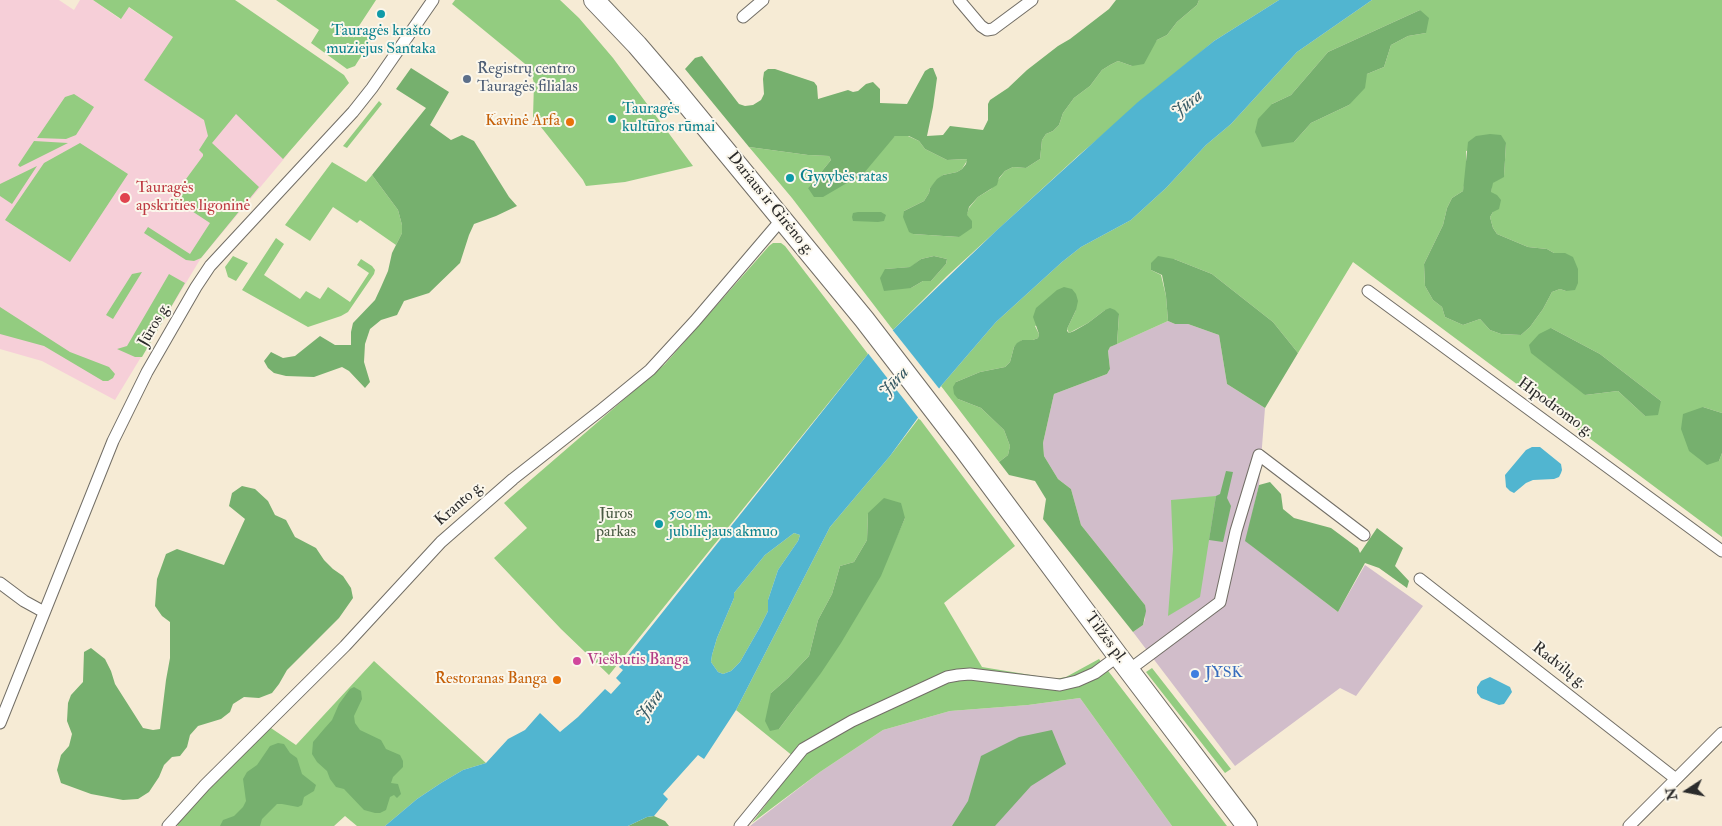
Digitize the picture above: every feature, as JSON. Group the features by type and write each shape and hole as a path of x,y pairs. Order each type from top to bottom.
{"highway":[{"name":"Dariaus ir Girėno g.","path":"594,0 643,52 782,219 864,319 964,449"},
{"name":"Tilžės pl.","path":"964,449 1247,826"}],"street":[{"name":"Jūros g.","path":"0,723 112,441 147,372 196,287 216,260 353,112 372,88 433,0"},
{"path":"743,17 763,0"},
{"path":"959,0 981,26 987,30 993,29 1032,0"},
{"name":"Kranto g.","path":"168,826 225,764 355,636 441,542 513,479 650,370 695,321 782,219"},
{"name":"Hipodromo g.","path":"1368,291 1722,552"},
{"path":"740,826 803,749 852,721 947,677 958,674 1060,685 1077,681 1123,663 1220,602 1236,531 1258,455 1364,535"},
{"name":"Radvilų g.","path":"1420,579 1676,779"},
{"path":"0,583 24,601 44,612"},
{"path":"1629,826 1722,733"}],"shaded area":[{"name":"Tauragės apskrities ligoninė","path":"0,0 59,0 74,10 80,0 93,0 120,19 128,7 210,61 288,154 201,258 115,400 42,361 0,349"},
{"path":"1168,321 1175,324 1188,324 1219,335 1227,384 1265,408 1259,485 1246,541 1338,612 1365,565 1423,606 1356,696 1340,688 1235,766 1133,632 1143,625 1145,605 1081,525 1071,489 1058,479 1044,456 1043,443 1054,394 1107,374 1110,369 1108,351 1110,347"},
{"path":"1080,698 1172,826 750,826 820,772 883,730 950,711 1028,705"}],"green space":[{"path":"93,0 235,0 344,75 349,83 283,159 236,114 212,143 259,187 201,258 194,261 186,260 144,233 148,227 190,254 210,223 172,198 203,156 199,150 208,136 204,120 144,80 173,37 129,7 121,19"},
{"path":"276,0 376,0 357,29 372,39 355,66 347,69 311,43 319,30"},
{"path":"455,0 560,0 579,18 613,58 693,166 625,182 586,186 533,117 534,83 530,68 452,4"},
{"path":"1116,0 1199,0 1197,5 1177,22 1167,35 1157,40 1144,64 1132,66 1118,61 1102,70 1090,86 1074,98 1063,113 1059,125 1053,131 1046,134 1042,140 1040,159 1026,168 1013,167 1005,171 999,178 997,185 978,197 969,207 967,215 972,221 972,228 959,237 913,234 909,232 903,217 904,211 924,201 937,179 962,169 967,159 947,160 925,149 919,141 909,136 895,136 864,173 823,197 814,197 808,188 831,160 829,156 749,147 685,69 695,58 702,56 739,104 745,106 753,105 761,100 764,94 764,72 768,69 775,69 814,82 817,86 818,99 848,90 858,91 866,84 873,82 880,89 880,103 907,104 925,71 933,68 937,78 927,136 943,135 950,126 983,130 988,120 988,104 990,100 1008,88 1027,70 1058,46 1109,9"},
{"path":"1199,0 1279,0 1214,41 1079,155 947,276 893,330 792,198 749,147 829,156 831,160 808,188 895,136 908,136 919,141 925,149 947,160 968,159 962,169 943,175 930,188 924,201 904,211 913,234 959,237 969,208 978,197 991,189 1005,171 1013,167 1026,168 1040,159 1042,140 1046,134 1053,131 1059,125 1063,113 1074,98 1090,86 1102,70 1118,61 1132,66 1157,40 1167,35 1177,22 1197,5","holes":["934,256 947,259 946,264 931,281 923,281 911,288 885,269 911,267 921,259"]},
{"path":"1372,0 1722,0 1722,413 1703,407 1719,461 1722,453 1722,537 1353,262 1298,353 1273,322 1212,274 1174,259 1151,270 1161,275 1166,296 1168,321 1117,344 1119,315 1105,310 1088,323 1069,333 1067,329 1076,310 1035,326 1039,334 1038,338 1022,340 1014,347 1010,362 1005,367 980,372 956,382 958,399 981,408 1004,430 1010,446 1008,455 999,462 941,386 996,322 1062,262 1081,247 1131,220 1166,188 1206,145 1231,124 1297,52","holes":["1420,10 1426,33 1408,36 1391,45 1384,67 1367,74 1349,105 1311,123 1294,142 1272,104 1291,95 1328,52","1506,143 1504,176 1492,183 1491,192 1493,212 1490,217 1497,234 1528,247 1547,249 1554,253 1565,253 1566,291 1560,289 1552,292 1543,309 1530,327 1521,335 1501,334 1490,330 1480,319 1463,325 1445,317 1442,307 1433,300 1425,286 1424,264 1443,225 1447,208 1452,198 1463,191 1466,174 1466,151","1551,328 1600,354 1661,401 1645,416 1618,391 1585,395"]},
{"path":"1420,10 1429,18 1426,33 1408,36 1391,45 1384,67 1367,74 1365,88 1349,105 1311,123 1294,142 1262,147 1255,132 1258,119 1272,104 1291,95 1328,52"},
{"path":"411,68 449,92 430,125 451,140 462,135 474,141 509,197 517,206 474,224 460,263 429,293 404,301 397,315 381,320 370,329 365,344 364,362 370,382 365,388 349,371 342,367 314,377 286,376 274,373 264,361 271,352 283,358 295,356 320,336 335,345 351,345 353,323 375,300 381,287 388,271 392,253 402,233 402,225 398,210 372,175 426,108 396,89"},
{"path":"74,94 94,107 76,135 66,139 37,138 65,97"},
{"path":"379,101 382,104 347,148 343,146"},
{"path":"1501,135 1506,143 1504,177 1493,183 1491,192 1501,200 1499,209 1493,212 1490,217 1493,228 1497,234 1528,247 1547,249 1554,253 1565,253 1573,257 1578,269 1578,283 1575,290 1566,291 1560,289 1552,292 1543,309 1530,327 1521,335 1501,334 1490,330 1480,319 1463,325 1445,317 1442,307 1433,300 1425,286 1424,264 1443,225 1447,208 1452,198 1463,191 1468,142 1476,136"},
{"path":"34,141 68,143 20,167 18,165"},
{"path":"80,143 128,174 70,262 5,220 44,163"},
{"path":"332,162 366,182 372,175 398,210 402,233 396,245 360,220 357,223 333,207 310,241 285,225"},
{"path":"37,166 12,204 0,196 0,184"},
{"path":"881,212 886,215 884,221 853,221 853,213"},
{"path":"276,238 284,244 264,275 300,299 306,291 320,299 328,287 350,302 369,273 357,265 361,259 372,266 375,270 374,274 348,312 308,327 242,290"},
{"name":"Jūros parkas","path":"773,243 781,243 785,246 868,354 609,675 561,629 494,558 527,528 504,503 665,364"},
{"path":"233,256 248,263 236,281 228,277 225,267"},
{"path":"934,256 947,259 946,264 931,281 923,281 911,288 884,291 880,278 885,269 910,267 921,259"},
{"path":"1158,256 1174,259 1212,274 1273,322 1298,353 1265,408 1227,384 1219,335 1188,324 1175,324 1168,321 1162,275 1151,270 1151,263"},
{"path":"142,272 113,319 106,315 132,274"},
{"path":"169,274 185,283 142,357 135,357 117,349 127,346"},
{"path":"1064,287 1072,289 1078,301 1067,331 1069,333 1074,331 1110,308 1119,314 1117,344 1110,347 1108,351 1110,369 1107,374 1054,394 1043,443 1044,456 1058,479 1071,489 1081,525 1145,605 1146,611 1143,625 1133,632 1043,519 1046,499 1035,481 1009,475 999,462 1008,455 1010,446 1004,430 981,408 958,399 954,394 953,387 956,382 980,372 1005,367 1010,362 1017,343 1022,340 1038,338 1039,334 1033,317 1036,308 1057,290"},
{"path":"0,307 70,352 109,367 115,374 113,378 103,381 44,346 0,334"},
{"path":"1551,328 1600,354 1661,401 1658,415 1645,416 1618,391 1585,395 1531,353 1529,345 1539,334"},
{"path":"1703,407 1722,413 1722,453 1719,461 1707,465 1689,451 1681,429 1683,414"},
{"path":"919,418 1015,546 944,603 982,667 1055,679 1066,677 1099,659 1227,826 1172,826 1080,698 1028,705 950,711 883,730 820,772 752,823 799,761 736,710 830,527 890,456","holes":["868,513 905,518 894,543 797,705 779,729 771,693 809,656 818,620 832,594 840,566 854,562 867,540"]},
{"path":"1226,471 1233,472 1227,498 1231,506 1223,542 1209,540 1216,496 1220,494"},
{"path":"1270,482 1281,494 1283,509 1294,518 1331,528 1358,548 1360,553 1377,528 1403,548 1395,566 1409,581 1407,588 1379,568 1365,563 1338,612 1245,541 1259,485"},
{"path":"242,486 255,489 268,501 275,515 286,520 295,537 316,548 324,560 343,576 351,588 353,598 339,618 287,670 272,693 259,698 244,697 233,704 230,712 221,719 198,726 190,735 187,747 180,756 172,757 164,765 149,792 138,799 123,800 91,794 61,783 57,770 61,755 69,746 72,734 67,721 68,703 71,695 83,682 84,652 91,648 105,659 115,684 143,728 160,729 170,658 170,622 162,616 155,606 157,579 166,554 177,549 224,565 245,519 229,506 232,493"},
{"path":"1216,496 1200,597 1168,616 1173,549 1171,500"},
{"path":"884,498 901,503 905,518 881,576 821,673 779,729 770,731 765,721 771,693 809,656 818,620 832,594 840,566 854,562 867,540 868,513"},
{"path":"794,533 800,535 798,541 778,570 768,600 768,611 760,627 740,662 731,671 723,674 718,672 711,662 712,655 734,598 734,593 765,555"},
{"path":"374,661 486,763 463,770 441,783 417,799 385,826 357,826 345,816 334,826 178,826 172,820 265,724 296,745"},
{"path":"1152,668 1231,769 1225,773 1146,672"},
{"path":"354,687 361,691 362,699 354,716 355,723 360,730 381,740 386,749 400,755 403,761 403,767 393,777 391,783 398,784 401,794 397,798 394,795 390,797 386,810 380,813 364,810 344,789 336,787 327,771 317,762 312,754 313,742 332,720 339,704 350,689"},
{"path":"1052,730 1066,764 1031,786 995,826 952,826 968,801 981,756 1019,737"},
{"path":"278,743 284,744 290,753 297,758 302,774 316,785 314,791 304,797 302,805 298,807 277,804 262,819 260,826 220,826 223,820 234,816 246,801 243,779 247,772 257,765 270,746"},
{"path":"654,816 665,821 669,826 628,826 647,817"}],"water":[{"name":"Jūra","path":"1279,0 1372,0 1297,52 1231,124 1206,145 1166,188 1131,220 1081,247 996,322 941,386 890,456 830,527 736,710 704,759 698,755 663,794 668,799 654,816 647,817 628,826 385,826 417,799 441,783 463,770 486,763 508,739 525,730 540,713 560,732 578,717 605,689 611,694 621,683 616,678 623,670 619,667 868,354 997,230 1138,102 1214,41","holes":["794,533 800,535 778,570 768,600 768,611 740,662 731,671 723,674 718,672 711,662 712,655 734,598 734,593 765,555"]},
{"path":"1532,447 1540,447 1561,464 1561,473 1559,477 1554,479 1533,480 1514,493 1506,487 1505,475 1526,450"},
{"path":"1490,677 1510,687 1512,692 1504,704 1499,705 1481,698 1477,693 1477,687 1481,681"}],"pier":[{"path":"891,328 941,391 920,420 867,352"}],"place":[{"name":"Tauragės krašto muziejus Santaka","path":"381,14"},
{"name":"Registrų centro Tauragės filialas","path":"467,79"},
{"name":"Tauragės kultūros rūmai","path":"612,119"},
{"name":"Kavinė Arfa","path":"570,122"},
{"name":"Gyvybės ratas","path":"790,178"},
{"name":"Tauragės apskrities ligoninė","path":"125,198"},
{"name":"500 m. jubiliejaus akmuo","path":"659,524"},
{"name":"Viešbutis Banga","path":"577,661"},
{"name":"JYSK","path":"1195,674"},
{"name":"Restoranas Banga","path":"557,680"}]}
